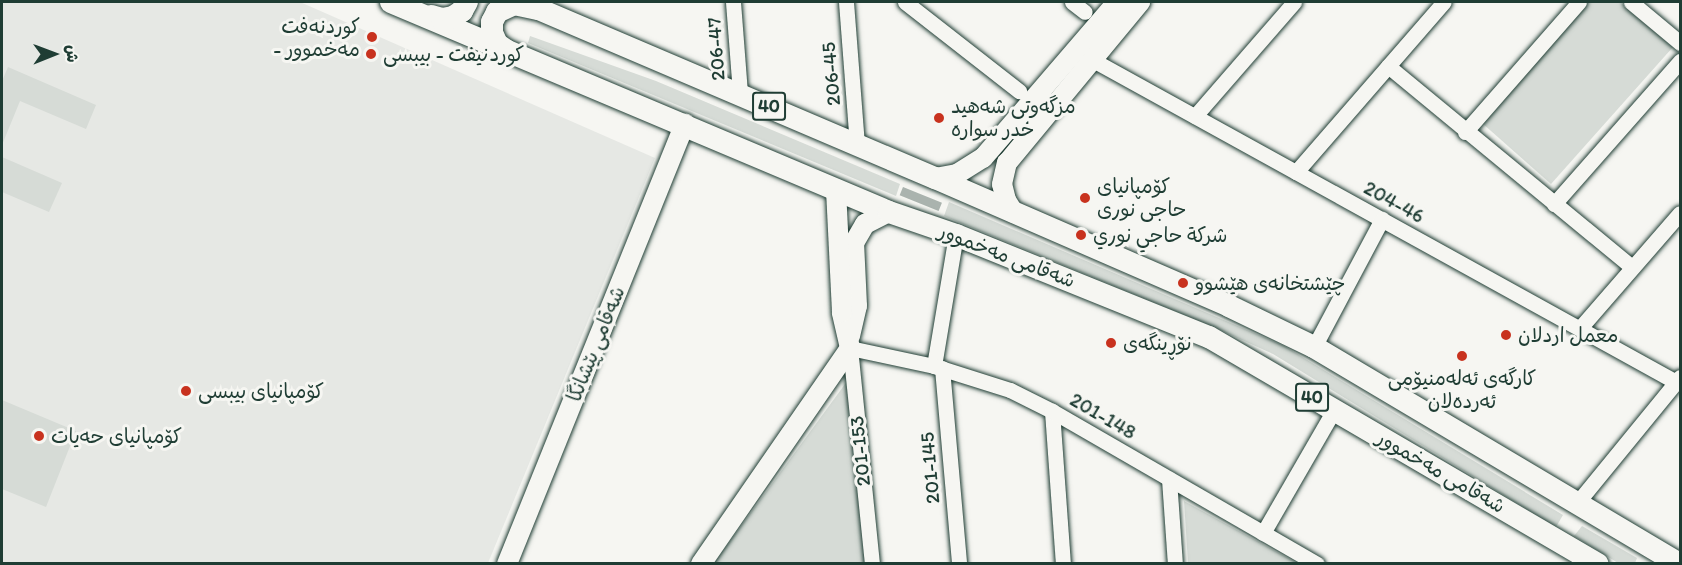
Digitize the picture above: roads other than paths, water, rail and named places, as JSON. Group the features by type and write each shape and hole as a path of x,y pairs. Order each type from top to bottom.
{"highway":[{"name":"شەقامی مەخموور","path":"391,2 427,15 889,212 956,235 1209,337 1334,410 1569,556 1597,564"},
{"path":"427,15 442,19 453,18 462,11 467,2"},
{"name":"شەقامی مەخموور","path":"522,2 857,144 1229,306 1314,347 1680,564"},
{"path":"506,50 496,44 492,33 492,22 497,12 514,4 544,11"}],"main road":[{"path":"935,178 966,170 990,151 1117,2"},
{"path":"1014,213 1006,200 1002,184 1007,163 1091,58 1140,2"},
{"name":"شەقامی پێشانگا","path":"507,564 685,124"},
{"path":"990,151 989,157 993,164 1000,166 1007,163"},
{"name":"201-153","path":"836,189 842,312 849,343"},
{"name":"201-153","path":"849,343 857,306 854,243 865,224 889,212"},
{"path":"700,564 849,343"}],"street":[{"name":"206-47","path":"733,2 740,94"},
{"name":"206-45","path":"846,2 857,144"},
{"path":"905,2 1020,91"},
{"path":"1072,2 1085,12"},
{"path":"1196,116 1294,2"},
{"path":"1296,172 1444,2"},
{"path":"1466,132 1580,2"},
{"path":"1631,2 1680,44"},
{"name":"204-46","path":"1091,58 1580,328 1678,379"},
{"path":"1554,204 1680,62"},
{"path":"1388,66 1632,267"},
{"path":"1580,328 1680,213"},
{"path":"1314,347 1382,219"},
{"name":"201-145","path":"956,235 938,367 959,564"},
{"name":"201-148","path":"849,343 999,386 1052,411 1317,564"},
{"name":"201-153","path":"849,343 872,564"},
{"path":"1577,503 1678,379"},
{"path":"1263,533 1334,410"},
{"path":"1052,411 1063,564"},
{"path":"1169,479 1175,564"}],"place":[{"name":"كوردنه‌فت - مه‌خموور","path":"372,37"},
{"name":"کوردنیفت - بیبسی","path":"371,54"},
{"name":"مزگەوتی شەهید خدر سوارە","path":"939,118"},
{"name":"کۆمپانیای حاجی نوری","path":"1085,198"},
{"name":"شركة حاجي نوري","path":"1081,235"},
{"name":"چێشتخانەی هێشوو","path":"1183,283"},
{"name":"معمل اردلان","path":"1506,335"},
{"name":"نۆڕینگەی","path":"1111,343"},
{"name":"کارگەی ئەلەمنیۆمی ئەردەلان","path":"1462,356"},
{"name":"كۆمپانیای بیبسی","path":"186,391"},
{"name":"کۆمپانیای حەیات","path":"39,436"}]}
